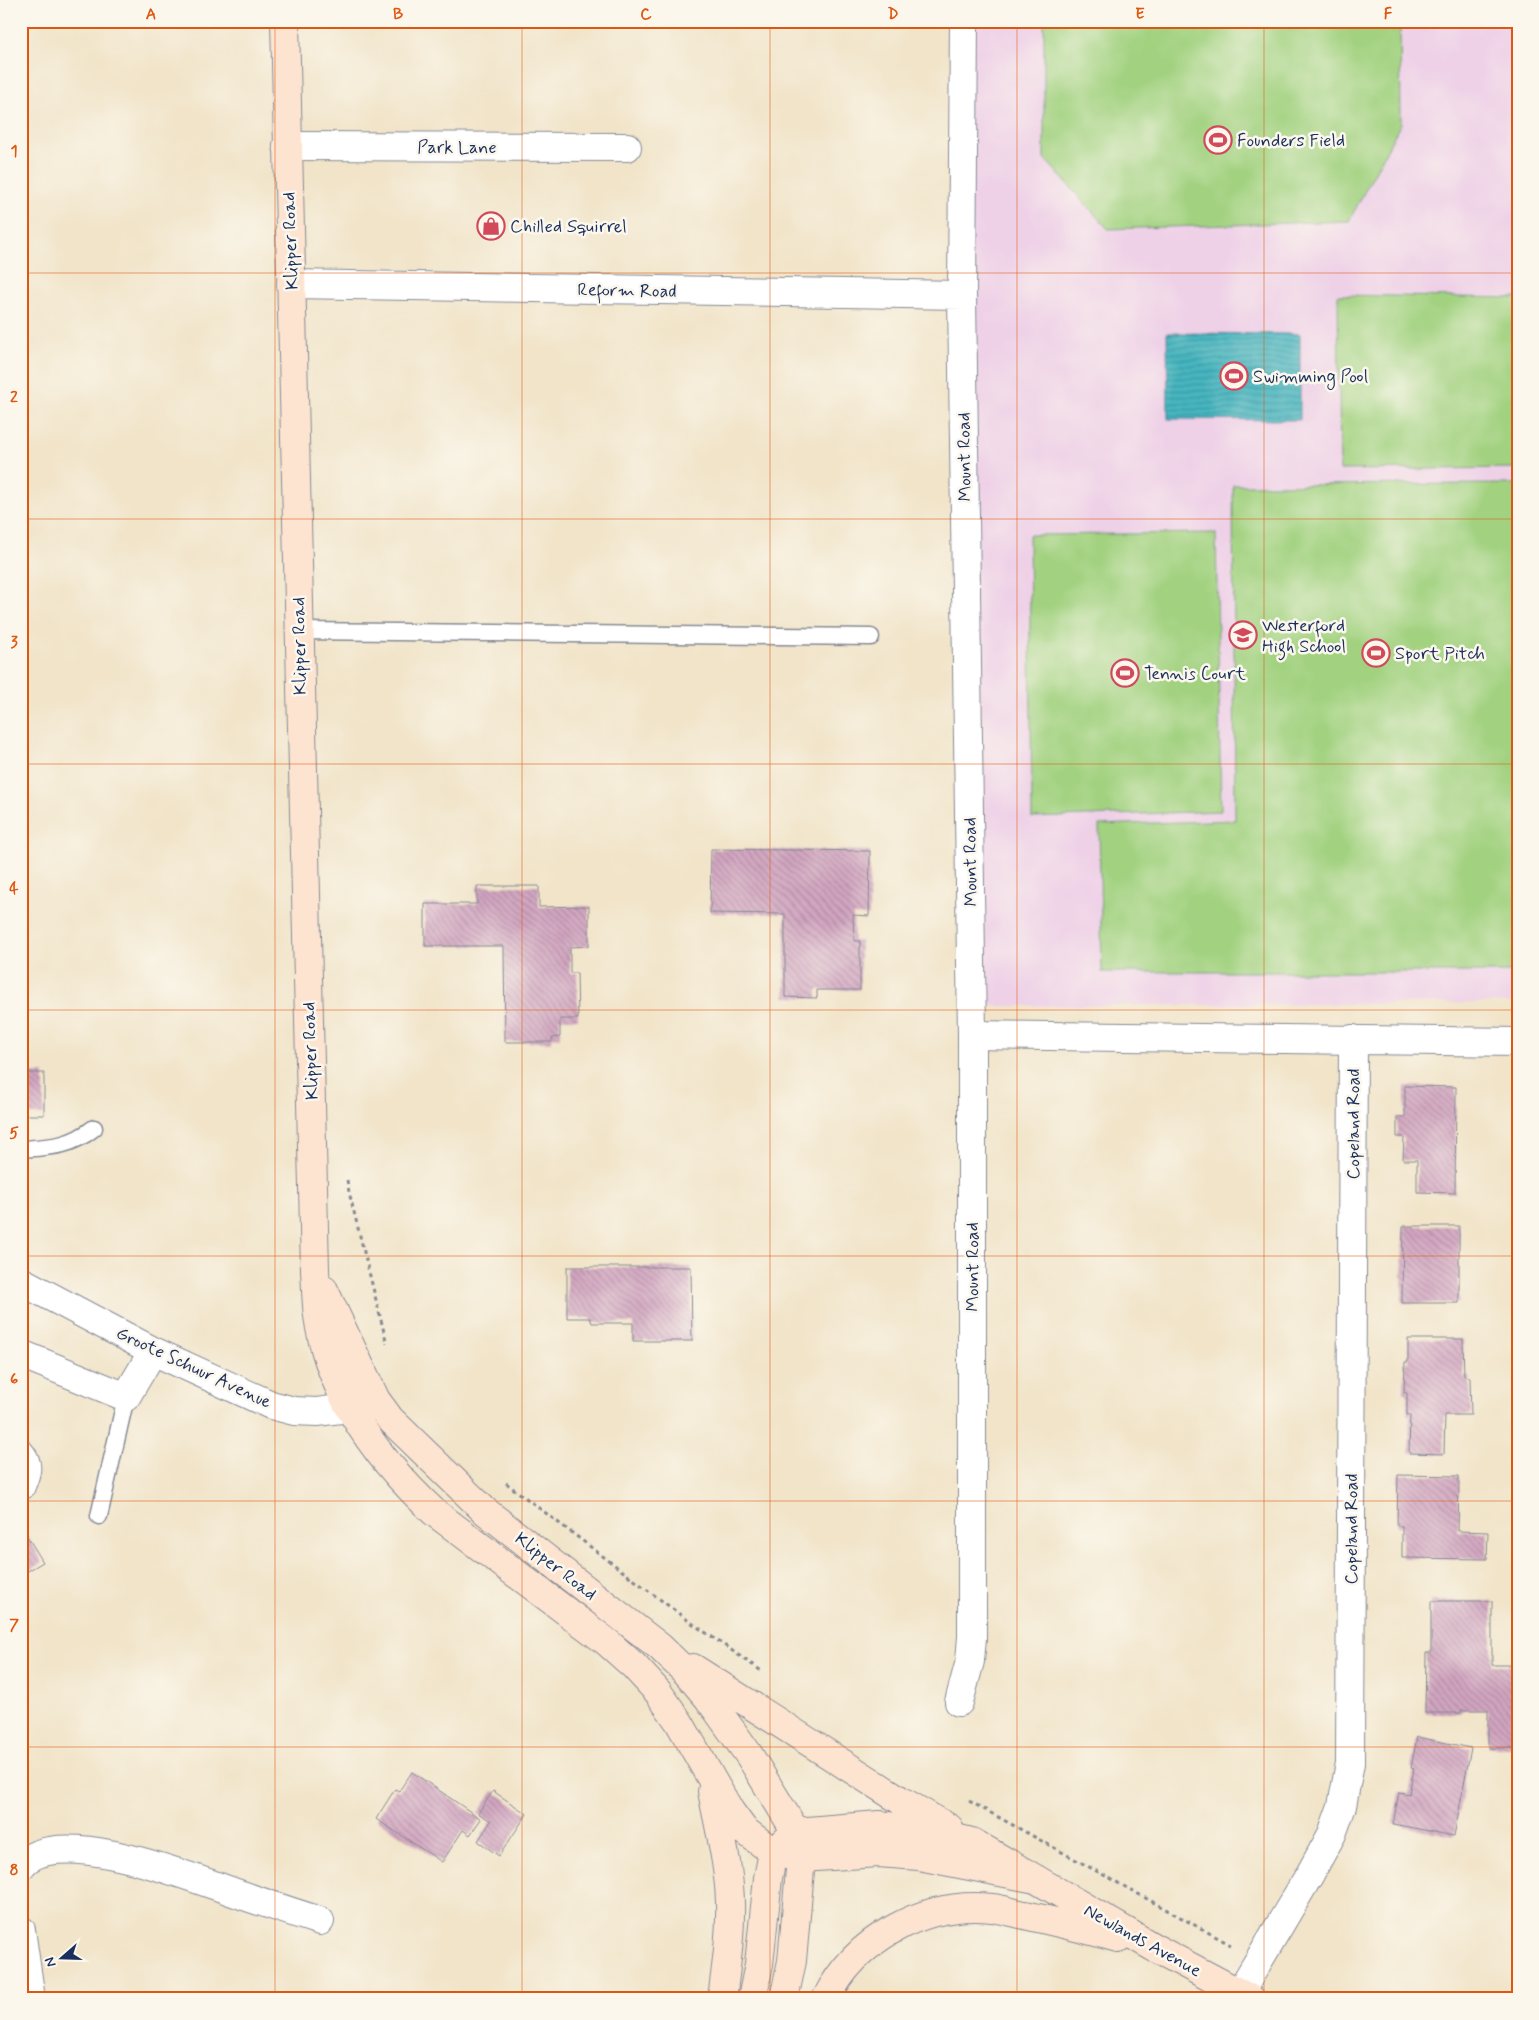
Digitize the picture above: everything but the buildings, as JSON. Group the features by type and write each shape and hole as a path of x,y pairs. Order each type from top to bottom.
{"main road":[{"name":"Klipper Road","path":"285,21 316,1270 318,1315 323,1338 348,1408 390,1468 434,1512 607,1642 634,1666 658,1692 679,1722 730,1811 744,1830 773,1852"},
{"name":"Klipper Road","path":"316,1270 376,1400 390,1418 485,1510 660,1647 688,1674 749,1755 796,1832 801,1858 792,1961 784,1999"},
{"path":"660,1647 900,1800 972,1842"},
{"path":"708,1773 725,1858 730,1901 729,1948 722,1999"},
{"name":"Newlands Avenue","path":"796,1832 879,1825 927,1831 972,1842 1153,1947 1246,1996"},
{"path":"752,1999 759,1964 768,1878 773,1852 796,1832"},
{"name":"Newlands Avenue","path":"773,1852 801,1858 878,1854 919,1856 1036,1879"},
{"path":"826,1999 831,1987 854,1959 876,1940 905,1922 927,1914 948,1910 972,1907 993,1908 1065,1923 1153,1947"}],"street":[{"name":"Mount Road","path":"959,1702 970,1661 972,1637 972,1034 962,295 964,21"},
{"name":"Park Lane","path":"287,146 627,147"},
{"name":"Reform Road","path":"291,284 962,295"},
{"path":"972,1034 1518,1042"},
{"name":"Copeland Road","path":"1246,1996 1258,1960 1332,1834 1342,1806 1350,1763 1353,1039"},
{"name":"Groote Schuur Avenue","path":"21,1281 153,1351 271,1406 294,1411 317,1412 348,1408 376,1400"},
{"path":"21,1354 126,1397 153,1351"},
{"path":"21,1454 26,1460 27,1472 21,1486"},
{"path":"21,1866 26,1859 41,1852 62,1850 102,1853 156,1865 320,1921"},
{"path":"21,1930 31,1999"}],"lane":[{"path":"299,631 871,636"},
{"path":"21,1149 66,1145 83,1137 94,1128"},
{"path":"99,1516 126,1397"}],"path":[{"path":"347,1174 349,1192 389,1349"},
{"path":"500,1479 686,1619 766,1674"},
{"path":"984,1808 1258,1960"}],"shaded area":[{"name":"Westerford High School","path":"961,21 1518,21 1518,1003 993,1006 978,991"}],"green space":[{"name":"Founders Field","path":"1044,21 1400,21 1401,123 1349,221 1108,229 1044,158"},
{"path":"1338,295 1518,298 1518,468 1340,470"},
{"name":"Sport Pitch","path":"1518,484 1518,972 1102,972 1099,825 1235,820 1233,485"},
{"name":"Tennis Court","path":"1216,533 1221,811 1032,818 1029,535"}],"water":[{"name":"Swimming Pool","path":"1167,333 1300,334 1300,420 1168,419"}],"place":[{"name":"Founders Field","path":"1218,140"},
{"name":"Chilled Squirrel","path":"491,226"},
{"name":"Swimming Pool","path":"1234,376"},
{"name":"Westerford High School","path":"1243,635"},
{"name":"Sport Pitch","path":"1376,653"},
{"name":"Tennis Court","path":"1125,673"}]}
